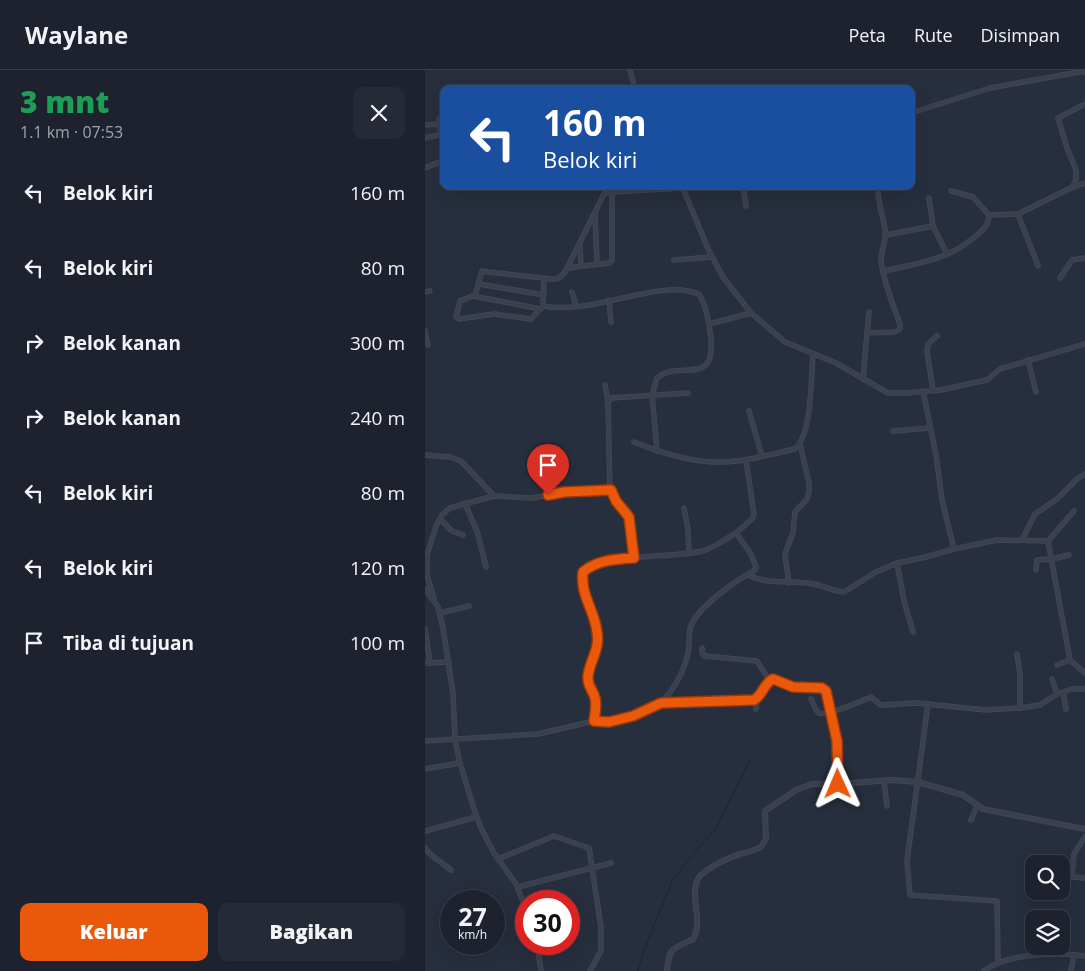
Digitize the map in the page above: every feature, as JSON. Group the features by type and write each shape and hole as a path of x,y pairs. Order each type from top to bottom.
{"street":[{"path":"630,70 634,85"},
{"path":"915,112 990,88 1085,71"},
{"path":"1073,187 1076,180 1076,170 1058,118 1085,104"},
{"path":"440,118 438,124 440,129"},
{"path":"425,125 438,124"},
{"path":"425,138 440,136"},
{"path":"425,168 440,162"},
{"path":"951,191 973,197 989,214 1018,214 1085,182"},
{"path":"473,296 479,284 482,271 558,279 567,268 604,194 640,190"},
{"path":"683,190 712,257 723,277 751,313 785,342 836,364 888,393 933,390 987,380 1000,369 1085,344"},
{"path":"744,190 746,206"},
{"path":"867,333 895,332 900,329 900,324 888,292 881,257 886,235 878,190"},
{"path":"567,268 609,263 613,258 612,192"},
{"path":"929,198 933,226 947,254"},
{"path":"595,212 597,264"},
{"path":"884,271 927,262 965,245 984,230 988,224 989,214"},
{"path":"1018,214 1038,266"},
{"path":"886,235 933,226"},
{"path":"579,243 581,266"},
{"path":"674,260 712,257"},
{"path":"1060,278 1072,260 1085,258"},
{"path":"544,278 542,307 529,320 494,314 456,318 459,302 473,296 542,307 555,308 665,290 691,291 699,294 709,324 712,352 708,364 700,368 661,375 655,382 652,394 657,451"},
{"path":"479,284 544,295"},
{"path":"425,292 430,291"},
{"path":"572,292 576,306"},
{"path":"609,300 611,322"},
{"path":"863,379 869,312"},
{"path":"709,324 751,313"},
{"path":"425,331 428,345"},
{"path":"933,390 927,352 928,344 937,336"},
{"path":"634,442 665,454 713,462 746,460 795,450 803,436 811,398 813,354"},
{"path":"1028,360 1036,392"},
{"path":"605,385 608,402 611,490 616,501 629,517 634,558"},
{"path":"923,391 942,500 954,549"},
{"path":"608,402 611,398 688,393"},
{"path":"749,411 762,456"},
{"path":"893,431 930,428"},
{"path":"789,583 785,554 793,533 795,512 807,499 809,492 809,483 800,444"},
{"path":"425,455 450,457 461,461 494,496"},
{"path":"594,721 595,698 590,690 588,676 598,648 598,638 595,621 586,597 582,578 583,572 596,564 615,560 689,553 708,549 736,533 755,514 746,460"},
{"path":"1023,540 1035,514 1057,499 1077,479 1085,474"},
{"path":"611,490 564,492 531,498 494,496 450,508 440,519 429,546 426,568 440,613 449,662 455,706 455,740 460,763 476,817 498,859 518,888 611,864"},
{"path":"465,503 478,534 486,567"},
{"path":"684,508 688,530 689,553"},
{"path":"1048,541 1074,511"},
{"path":"440,519 452,531 463,535"},
{"path":"661,703 680,678 688,653 691,626 705,608 719,595 754,572 755,562 736,533"},
{"path":"747,575 767,582 815,584 830,590 845,592 876,572 897,563 997,540 1048,541"},
{"path":"1048,541 1070,660 1085,673"},
{"path":"1036,570 1037,560 1052,560 1069,555"},
{"path":"897,563 903,601 913,632"},
{"path":"425,589 436,603"},
{"path":"440,613 469,606"},
{"path":"425,630 430,663"},
{"path":"702,648 702,653 705,656 757,661 769,680"},
{"path":"1017,654 1020,674 1020,708"},
{"path":"1057,665 1070,660"},
{"path":"425,663 449,662"},
{"path":"756,708 757,698 769,680 775,679 797,688 825,689 837,741 838,784"},
{"path":"1052,679 1057,694"},
{"path":"811,699 818,712 831,712 871,697 881,705 917,703 986,710 1040,705 1057,694 1071,689 1085,689"},
{"path":"1063,692 1066,709"},
{"path":"425,741 533,735 594,721 609,722 633,716 661,703 757,698"},
{"path":"928,704 910,827 907,861 910,895 997,901 998,963"},
{"path":"425,769 460,763"},
{"path":"884,781 887,806"},
{"path":"667,971 671,952 679,945 693,939 697,933 695,886 701,875 732,857 761,847 766,838 765,811 773,804 804,786 884,781 918,782 963,795 983,809 1085,828"},
{"path":"971,820 977,806"},
{"path":"425,831 476,817"},
{"path":"498,859 556,836 572,843 588,846 601,916 601,951 590,971"},
{"path":"1085,837 1074,854 1072,877 1085,878"},
{"path":"425,848 429,854 451,870"},
{"path":"984,971 998,963 1049,954 1085,956"},
{"path":"1071,971 1074,954"},
{"path":"539,955 541,971"}],"waterway":[{"path":"638,971 644,950 672,881 714,831 750,760"}],"route":[{"path":"548,495 564,492 611,490 616,501 629,517 634,558 596,564 583,572 582,578 588,606 595,621 598,638 598,648 588,676 590,690 596,703 594,721 609,722 633,716 661,703 754,700 759,696 769,680 773,679 797,688 822,688 826,691 837,741 838,784"}]}
